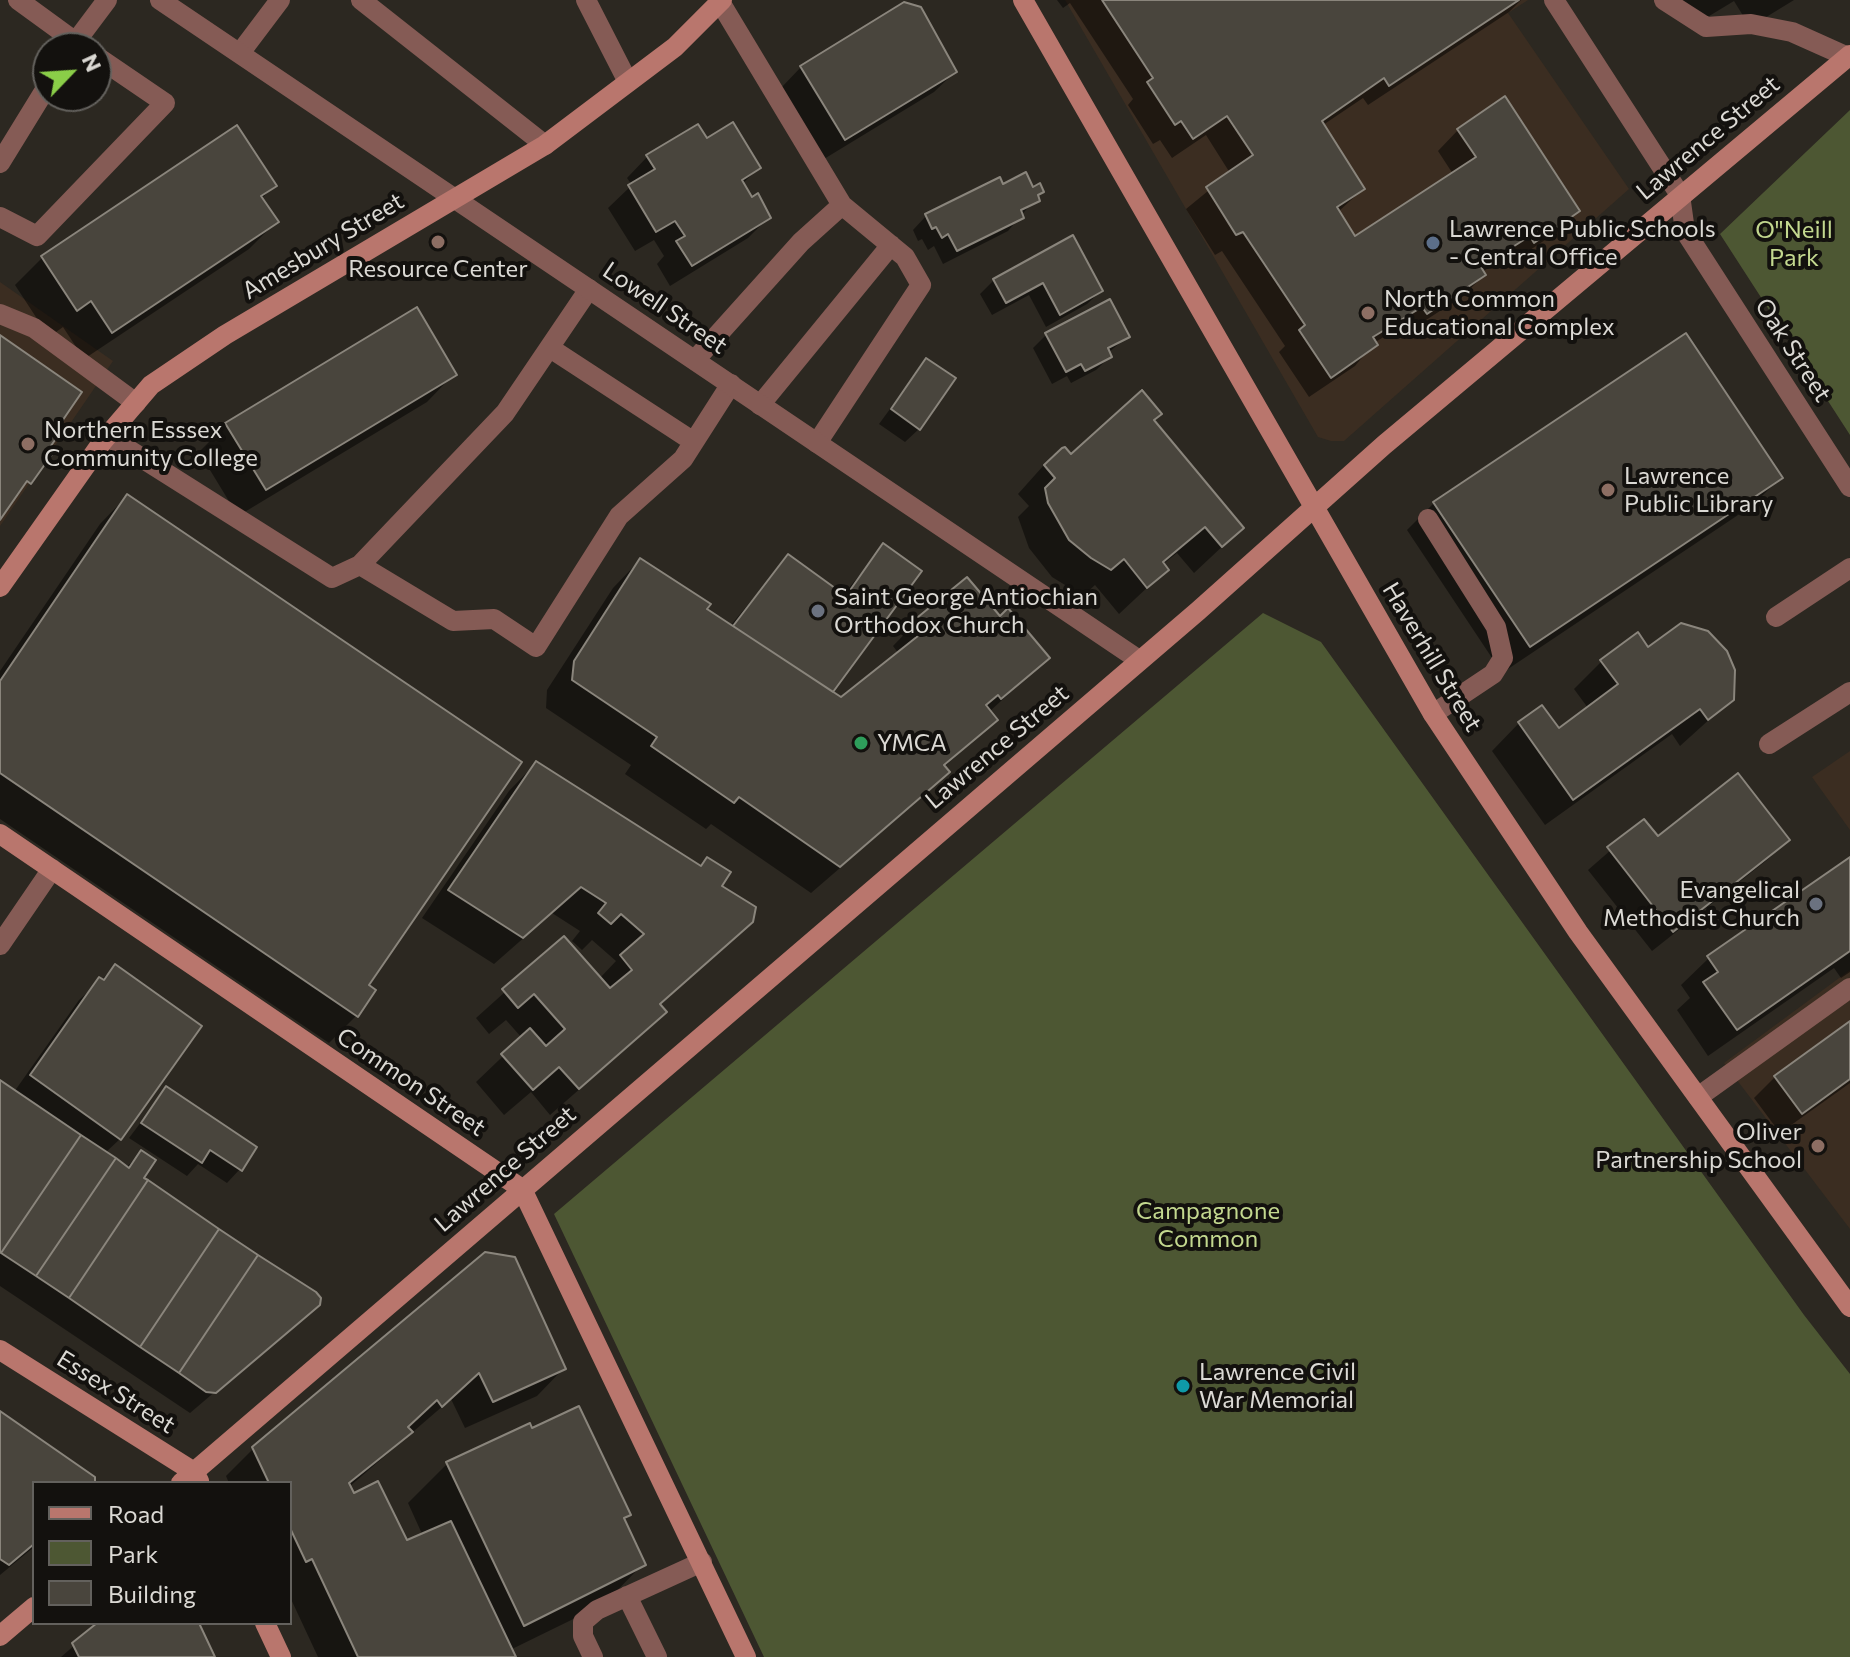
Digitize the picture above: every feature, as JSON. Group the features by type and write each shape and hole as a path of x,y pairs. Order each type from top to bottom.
{"main road":[{"name":"Haverhill Street","path":"1023,0 1433,714 1578,932 1850,1307"},
{"name":"Amesbury Street","path":"0,587 107,436 151,385 225,335 545,145 675,47 721,1"},
{"name":"Lawrence Street","path":"192,1479 522,1189 1314,508 1680,195 1849,56"},
{"name":"Common Street","path":"0,834 522,1189 746,1657"},
{"name":"Essex Street","path":"0,1350 192,1479"},
{"path":"0,1636 32,1609"},
{"path":"266,1625 281,1657"}],"street":[{"path":"18,0 59,32"},
{"path":"86,32 107,0"},
{"name":"Lowell Street","path":"160,0 1139,660"},
{"path":"240,53 280,0"},
{"path":"361,0 545,145"},
{"path":"586,0 628,82"},
{"path":"1554,0 1680,195"},
{"path":"1664,0 1706,27 1751,24 1792,32 1849,56"},
{"path":"721,1 842,205 905,257 921,285 817,443"},
{"path":"0,217 37,236 165,103 112,67"},
{"path":"0,163 32,111"},
{"name":"Oak Street","path":"1680,195 1685,231 1850,487"},
{"path":"695,360 801,242 842,205"},
{"path":"760,405 891,245"},
{"path":"107,436 332,578 360,565 505,413 589,289"},
{"path":"0,314 34,328 136,403"},
{"path":"550,348 694,442"},
{"path":"360,565 453,621 494,619 536,647 619,516 683,459 731,384"},
{"path":"1428,519 1496,627 1503,658 1493,674 1433,714"},
{"path":"1776,617 1850,568"},
{"path":"1769,744 1850,692"},
{"path":"0,945 52,869"},
{"path":"1698,1097 1850,988"},
{"path":"593,1657 583,1636 583,1622 597,1610 702,1562"},
{"path":"627,1596 657,1657"}],"shaded area":[{"name":"North Common Educational Complex","path":"1065,0 1528,0 1508,13 1629,189 1344,441 1318,437"},
{"name":"Northern Esssex Community College","path":"0,282 113,361 0,526"},
{"path":"1850,751 1850,830 1812,777"},
{"name":"Oliver Partnership School","path":"1850,970 1850,1229 1724,1063"}],"green space":[{"name":"O\"Neill Park","path":"1850,110 1850,435 1720,234"},
{"name":"Campagnone Common","path":"1263,613 1321,642 1804,1315 1850,1374 1850,1657 764,1657 554,1214"}],"building":[{"path":"1102,0 1519,0 1389,86 1384,78 1322,121 1365,189 1337,207 1355,236 1476,157 1457,129 1505,96 1580,211 1534,243 1530,236 1481,267 1486,275 1427,314 1422,307 1373,337 1378,345 1331,378 1299,330 1305,325 1243,232 1236,235 1206,187 1253,155 1227,116 1193,139 1181,121 1175,125 1147,82 1153,78"},
{"path":"904,2 921,7 957,72 845,140 800,66"},
{"path":"733,122 761,168 742,180 752,197 758,193 771,218 692,266 676,241 685,236 675,221 656,232 628,185 655,169 646,155 698,124 707,138"},
{"path":"237,125 277,186 261,196 279,222 112,333 91,301 77,311 41,256"},
{"path":"1026,172 1033,187 1040,183 1044,192 1038,195 1040,201 1021,210 1024,218 957,251 948,234 942,238 936,227 932,229 925,214 1000,177 1003,184"},
{"path":"1073,235 1103,291 1060,315 1043,283 1006,303 993,279"},
{"path":"1110,299 1130,337 1108,348 1112,357 1085,371 1081,364 1066,372 1045,333"},
{"path":"417,307 457,375 266,490 225,423"},
{"name":"Lawrence Public Library","path":"1686,333 1783,478 1530,647 1433,502"},
{"path":"0,335 82,392 56,430 60,433 48,450 53,453 31,484 27,481 0,520"},
{"path":"926,358 956,378 920,430 891,409"},
{"path":"1142,390 1162,414 1154,420 1244,528 1222,547 1205,527 1163,562 1169,570 1147,588 1124,559 1111,570 1069,540 1048,503 1045,488 1055,478 1044,465 1062,448 1065,447 1071,454"},
{"path":"127,494 522,762 369,985 376,990 358,1017 0,773 0,681"},
{"name":"Saint George Antiochian Orthodox Church","path":"883,543 922,571 833,692 733,626 788,554 846,596"},
{"name":"YMCA","path":"640,558 711,604 707,609 841,697 928,628 918,617 967,577 1000,616 1008,608 1050,658 1001,699 998,695 986,705 998,720 944,765 950,772 840,867 739,797 734,803 651,746 657,737 572,680 574,661"},
{"path":"1681,623 1708,631 1727,651 1735,670 1734,700 1708,720 1700,709 1573,800 1518,722 1542,705 1559,728 1618,684 1600,660 1638,632 1648,647"},
{"path":"536,761 701,866 707,857 731,872 722,886 756,907 753,922 660,1004 667,1012 579,1089 559,1067 533,1090 501,1054 530,1028 546,1046 565,1029 534,994 518,1008 502,989 564,936 610,988 632,970 620,955 644,934 621,914 611,924 598,913 606,903 581,887 523,938 448,890"},
{"path":"1738,773 1790,840 1673,932 1607,847 1644,819 1658,836"},
{"name":"Evangelical Methodist Church","path":"1850,857 1850,951 1737,1030 1703,982 1718,972 1707,956"},
{"path":"115,964 202,1026 121,1140 30,1075 99,977 104,980"},
{"path":"1850,1021 1850,1079 1802,1114 1774,1076"},
{"path":"0,1080 81,1135 1,1253 0,1252"},
{"path":"166,1086 257,1147 242,1171 210,1150 202,1163 141,1123"},
{"path":"81,1135 116,1158 36,1276 1,1253"},
{"path":"141,1150 156,1160 144,1178 148,1180 69,1298 36,1276 116,1158 129,1168"},
{"path":"148,1180 219,1229 140,1347 69,1298"},
{"path":"219,1229 258,1255 179,1373 140,1347"},
{"path":"485,1252 515,1257 566,1369 493,1402 479,1373 442,1407 437,1400 408,1427 413,1432 349,1483 354,1493 378,1481 407,1540 451,1521 516,1657 358,1657 312,1559 306,1562 292,1532 292,1481 268,1481 252,1447"},
{"path":"258,1255 316,1292 321,1298 320,1305 216,1393 206,1392 179,1373"},
{"path":"579,1406 631,1515 624,1518 646,1565 524,1626 446,1462 530,1423 532,1428"},
{"path":"0,1411 95,1477 95,1481 32,1481 32,1546 9,1565 0,1559"},
{"path":"94,1625 200,1625 215,1657 79,1657 72,1643"}],"place":[{"name":"Resource Center","path":"438,242"},
{"name":"Lawrence Public Schools - Central Office","path":"1433,243"},
{"name":"North Common Educational Complex","path":"1368,313"},
{"name":"Northern Esssex Community College","path":"28,444"},
{"name":"Lawrence Public Library","path":"1608,490"},
{"name":"Saint George Antiochian Orthodox Church","path":"818,611"},
{"name":"YMCA","path":"861,743"},
{"name":"Evangelical Methodist Church","path":"1816,904"},
{"name":"Oliver Partnership School","path":"1818,1146"},
{"name":"Lawrence Civil War Memorial","path":"1183,1386"}]}
